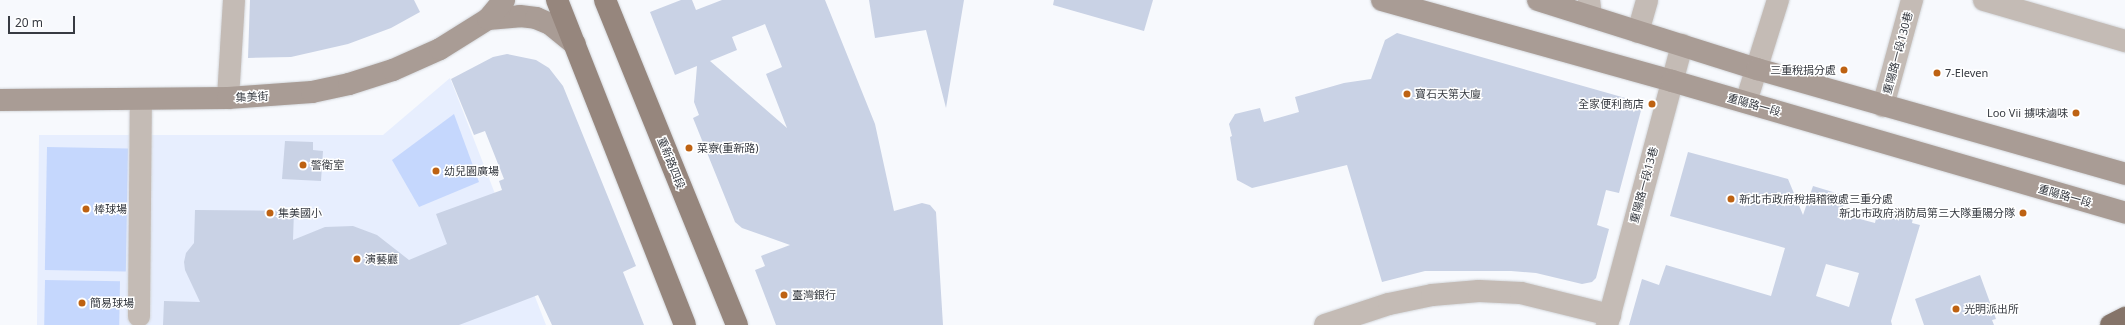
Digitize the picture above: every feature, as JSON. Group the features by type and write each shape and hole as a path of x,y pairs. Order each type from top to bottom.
{"highway":[{"path":"2111,325 2125,318"}],"main road":[{"name":"集美街","path":"0,100 228,98 312,92 349,84 393,70 440,49 488,19 504,0"},
{"path":"558,0 685,325"},
{"name":"重新路四段","path":"606,0 737,325"},
{"name":"重陽路一段","path":"1382,0 1672,80 2125,213"},
{"path":"1538,0 1590,8 1638,32 1757,69 2125,174"},
{"name":"集美街","path":"488,19 504,16 536,18 557,29 575,44"}],"street":[{"path":"228,98 234,0"},
{"path":"1638,32 1647,0"},
{"path":"1746,102 1778,0"},
{"name":"重陽路一段130巷","path":"1883,106 1912,0"},
{"path":"1984,0 2125,41"},
{"name":"重陽路一段13巷","path":"1608,320 1682,45"},
{"path":"139,316 141,99"},
{"path":"1325,325 1389,304 1432,295 1479,291 1521,293 1608,320"}],"shaded area":[{"name":"集美國小","path":"450,78 546,325 37,325 39,135 383,135"},
{"name":"幼兒園廣場","path":"454,114 479,182 419,207 392,160"},
{"name":"棒球場","path":"47,147 128,148 126,271 45,270"},
{"name":"簡易球場","path":"45,280 120,281 119,325 44,325"}],"building":[{"path":"250,0 414,0 420,12 391,28 348,44 291,57 248,58"},
{"path":"681,0 692,0 696,10 722,0 825,0 875,124 894,211 922,203 930,205 936,212 943,325 776,325 755,270 765,266 761,256 790,245 742,228 735,222 693,118 699,115 694,102 697,66 675,75 650,12","holes":["765,24 782,67 766,74 787,128 710,61 737,50 732,37"]},
{"path":"869,0 964,0 946,108 926,30 875,38"},
{"path":"1054,0 1153,0 1144,31 1053,5"},
{"path":"1397,33 1643,103 1619,193 1606,190 1597,225 1609,229 1596,278 1592,282 1582,284 1536,273 1511,271 1425,271 1382,282 1347,165 1252,188 1237,180 1230,137 1232,136 1229,124 1235,114 1260,108 1264,122 1299,112 1295,97 1344,83 1371,79 1385,40"},
{"path":"507,54 536,60 549,68 563,86 636,266 623,272 644,325 552,325 538,295 459,325 163,325 164,301 200,302 185,270 184,262 186,253 194,243 195,210 294,211 293,240 325,227 353,226 377,235 409,260 447,244 436,214 502,190 499,181 504,179 485,131 474,135 451,79 493,57"},
{"name":"警衛室","path":"285,141 313,142 313,150 323,151 321,181 282,179"},
{"path":"1688,152 1788,179 1803,215 1813,186 1846,196 1841,214 1875,223 1878,209 1913,218 1912,223 1920,225 1891,321 1892,325 1629,325 1642,279 1659,285 1666,265 1771,296 1785,248 1670,216","holes":["1826,264 1859,273 1849,307 1816,296"]},
{"name":"光明派出所","path":"1980,275 1996,319 1992,320 1994,325 1924,325 1915,299"}],"place":[{"name":"三重稅捐分處","path":"1844,70"},
{"name":"7-Eleven","path":"1937,73"},
{"name":"寶石天第大廈","path":"1407,94"},
{"name":"全家便利商店","path":"1652,104"},
{"name":"Loo Vii 擄味滷味","path":"2076,113"},
{"name":"菜寮(重新路)","path":"689,148"},
{"name":"警衛室","path":"303,165"},
{"name":"幼兒園廣場","path":"436,171"},
{"name":"新北市政府稅捐稽徵處三重分處","path":"1731,199"},
{"name":"棒球場","path":"86,209"},
{"name":"集美國小","path":"270,213"},
{"name":"新北市政府消防局第三大隊重陽分隊","path":"2023,213"},
{"name":"演藝廳","path":"357,259"},
{"name":"臺灣銀行","path":"784,295"},
{"name":"簡易球場","path":"82,303"},
{"name":"光明派出所","path":"1956,309"}]}
